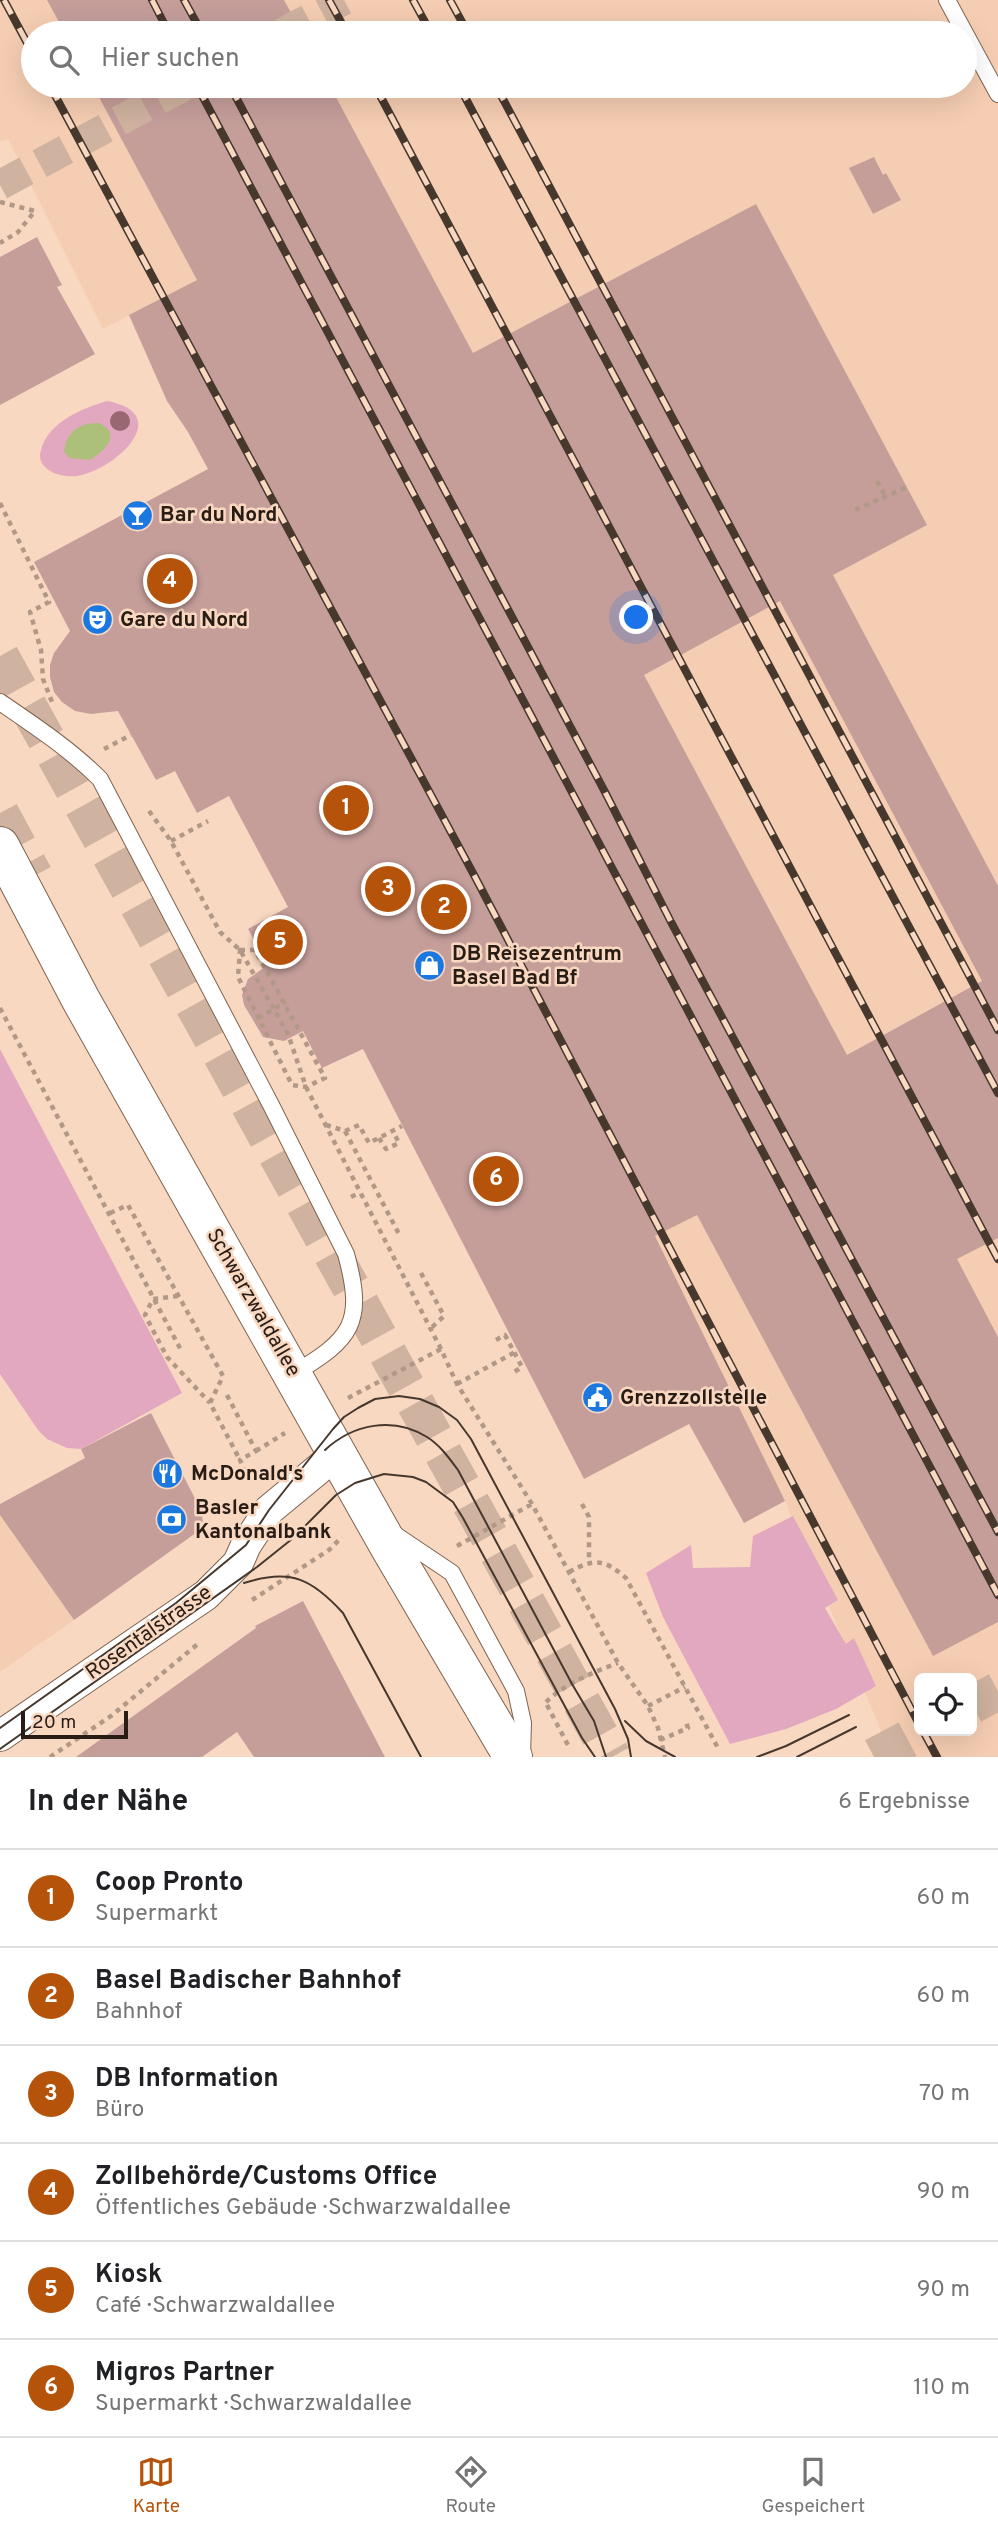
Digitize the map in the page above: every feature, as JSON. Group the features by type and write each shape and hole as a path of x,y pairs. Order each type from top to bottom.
{"main road":[{"name":"Schwarzwaldallee","path":"0,846 81,1000 373,1516 513,1757"}],"street":[{"name":"Rosentalstrasse","path":"0,1737 206,1595 238,1563 246,1545 269,1510 338,1453"}],"lane":[{"path":"947,0 958,21"},
{"path":"977,55 998,94"},
{"path":"0,702 55,740 100,779 346,1254 353,1281 355,1307 345,1335 328,1353 293,1374"},
{"path":"373,1516 452,1573 516,1691 523,1723 522,1757"}],"path":[{"path":"0,202 35,211 18,232 0,243"},
{"path":"877,481 886,497"},
{"path":"855,510 906,487"},
{"path":"0,503 49,602 30,612 41,650 43,678 49,701 58,708"},
{"path":"107,747 131,734"},
{"path":"97,739 107,747 111,757"},
{"path":"147,809 171,841 220,932 240,950 288,1034 306,1087 457,1384 532,1504 618,1663 648,1706 658,1728 664,1757"},
{"path":"171,841 208,821"},
{"path":"240,950 255,950 325,1078 306,1087 292,1086 238,977 240,950"},
{"path":"258,1018 286,1003"},
{"path":"0,1008 182,1352"},
{"path":"325,1125 345,1131 359,1125 369,1143 402,1126"},
{"path":"345,1131 399,1234"},
{"path":"379,1139 386,1149 398,1143 393,1131"},
{"path":"351,1198 359,1193"},
{"path":"110,1213 128,1205 223,1376 210,1403"},
{"path":"421,1273 444,1316 430,1329"},
{"path":"153,1299 178,1296"},
{"path":"153,1299 145,1315 167,1357 210,1403 249,1480 243,1493"},
{"path":"496,1340 505,1335 516,1352 522,1367 514,1372"},
{"path":"457,1384 516,1352"},
{"path":"227,1395 256,1451 240,1460"},
{"path":"497,1526 532,1504"},
{"path":"582,1504 589,1517 589,1562"},
{"path":"244,1606 329,1550 373,1516"},
{"path":"568,1572 589,1562 610,1564 626,1578 718,1748"},
{"path":"50,1757 111,1716 204,1640"},
{"path":"554,1694 618,1663"},
{"path":"648,1706 685,1687"},
{"path":"546,1702 569,1747"},
{"path":"660,1740 688,1728 686,1722"}],"shaded area":[{"path":"0,0 998,0 998,1757 892,1757 785,1501 153,303 103,329 8,139 0,142"},
{"path":"107,401 127,408 137,417 138,429 132,441 107,464 92,472 69,476 46,468 41,462 40,453 51,432 77,412"},
{"path":"99,423 110,432 109,442 101,452 90,460 69,458 64,451 71,433 80,427"},
{"path":"0,1049 182,1393 81,1449 67,1448 47,1439 0,1374"},
{"path":"0,1515 74,1620 0,1672"},
{"path":"793,1516 838,1600 825,1608 846,1644 854,1638 876,1686 836,1709 786,1729 730,1744 663,1617 646,1573 691,1545 693,1568 750,1567 753,1536"}],"building":[{"path":"47,0 284,0 295,21 58,21"},
{"path":"99,98 336,98 473,353 756,204 927,525 833,575 998,886 998,1238 957,1259 998,1337 998,1622 933,1656 697,1215 655,1236 785,1501 744,1523 689,1424 584,1479 363,1049 322,1068 303,1031 284,1041 263,1037 244,1005 242,995 248,979 268,965 248,929 288,907 229,796 197,813 175,771 156,780 118,711 91,714 75,711 54,692 50,677 54,653 70,631 34,562 208,469 167,401 129,315 197,280","holes":["780,601 982,981 847,1055 644,675"]},
{"path":"874,157 901,200 873,214 849,168"},
{"path":"37,237 62,285 57,287 95,354 0,405 0,257"},
{"path":"151,1413 202,1512 203,1525 200,1530 74,1620 0,1515 0,1504 85,1458 81,1449"},
{"path":"303,1601 385,1757 254,1757 237,1732 202,1757 76,1757 256,1628 255,1626"}],"tunnel":[{"path":"305,21 344,0"},
{"path":"0,185 162,98"},
{"path":"0,656 612,1757"},
{"path":"0,813 34,876"},
{"path":"977,1702 998,1691"},
{"path":"874,1757 914,1736"}],"tram line":[{"path":"0,1728 176,1603 246,1545 269,1510 344,1417 375,1399 399,1396 420,1399 439,1407 457,1420 471,1439 615,1709 628,1739 631,1757"},
{"path":"325,1450 348,1434 387,1425 414,1430 432,1440 444,1452 458,1470 594,1721 606,1757"},
{"path":"0,1749 257,1567 292,1539 336,1495 355,1483 384,1474 413,1477 426,1482 453,1502 582,1738 595,1757"},
{"path":"244,1583 288,1577 310,1585 332,1601 343,1613 421,1757"},
{"path":"757,1757 849,1715"},
{"path":"625,1721 646,1741 675,1757"},
{"path":"797,1757 856,1727"}],"railway":[{"path":"4,0 21,32"},
{"path":"152,0 163,21"},
{"path":"184,0 195,21"},
{"path":"329,0 340,21"},
{"path":"413,0 424,21"},
{"path":"450,0 461,21"},
{"path":"56,98 474,875 914,1714"},
{"path":"203,98 998,1595"},
{"path":"236,98 605,792 671,922 998,1532"},
{"path":"381,98 998,1259"},
{"path":"465,98 998,1093"},
{"path":"502,98 998,1030"},
{"path":"926,1736 937,1757"}],"place":[{"name":"Bar du Nord","path":"137,515"},
{"name":"Zollbehörde/Customs Office","path":"170,581"},
{"name":"Gare du Nord","path":"97,620"},
{"name":"Coop Pronto","path":"346,808"},
{"name":"DB Information","path":"388,889"},
{"name":"Basel Badischer Bahnhof","path":"444,907"},
{"name":"Kiosk","path":"280,942"},
{"name":"DB Reisezentrum Basel Bad Bf","path":"429,966"},
{"name":"Migros Partner","path":"496,1179"},
{"name":"Grenzzollstelle","path":"597,1398"},
{"name":"McDonald's","path":"168,1474"},
{"name":"Basler Kantonalbank","path":"172,1520"}]}
